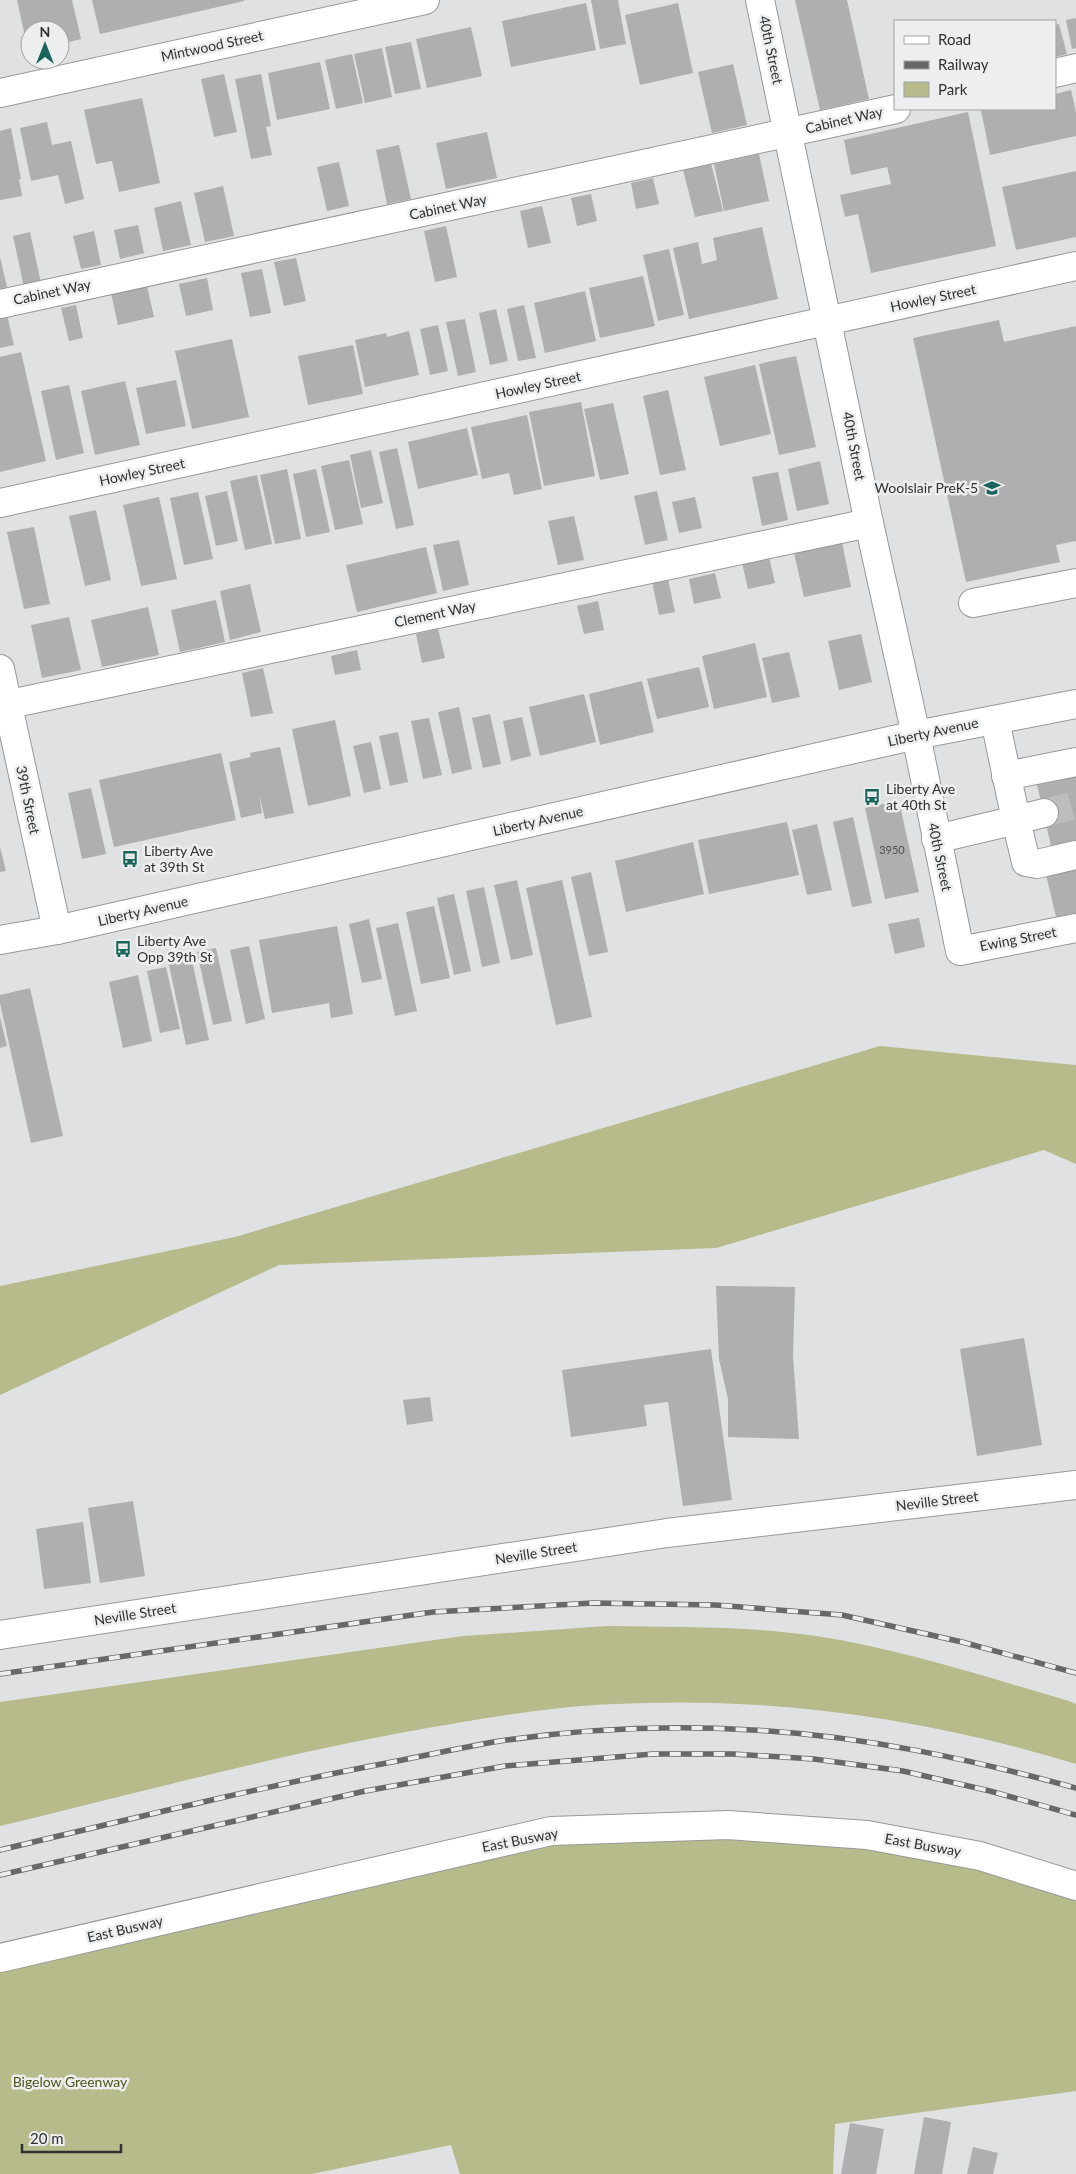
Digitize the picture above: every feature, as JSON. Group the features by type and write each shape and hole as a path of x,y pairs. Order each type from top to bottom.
{"street":[{"name":"Mintwood Street","path":"0,93 425,0"},
{"name":"40th Street","path":"760,0 960,951"},
{"path":"1056,73 1076,68"},
{"name":"Cabinet Way","path":"0,304 894,109"},
{"name":"Howley Street","path":"0,503 1076,266"},
{"name":"Clement Way","path":"4,705 869,522"},
{"path":"973,603 1076,583"},
{"name":"39th Street","path":"0,669 4,705 57,930"},
{"name":"Liberty Avenue","path":"0,940 57,930 916,735 1076,704"},
{"path":"995,720 1026,862 1037,864 1076,855"},
{"path":"1006,776 1076,762"},
{"path":"936,839 1044,813"},
{"name":"Ewing Street","path":"960,951 1076,928"},
{"name":"Neville Street","path":"0,1635 667,1533 1075,1488"},
{"name":"East Busway","path":"0,1958 551,1831 728,1825 867,1835 980,1856 1076,1886"}],"green space":[{"path":"880,1046 1076,1065 1076,1164 1044,1150 716,1248 279,1265 0,1395 0,1286 235,1237"},
{"path":"607,1626 738,1629 790,1633 848,1641 942,1664 1066,1700 1076,1704 1076,1764 963,1734 848,1714 790,1707 731,1704 673,1702 594,1705 492,1717 338,1745 0,1826 0,1702 463,1636"},
{"name":"Bigelow Greenway","path":"551,1831 867,1835 1076,1886 1076,2091 835,2124 833,2174 460,2174 451,2145 312,2174 0,2174 0,1958"}],"building":[{"path":"17,0 72,0 81,39 70,42 70,20 21,20"},
{"path":"92,0 244,0 244,1 100,34"},
{"path":"591,0 618,0 626,44 600,49"},
{"path":"795,0 847,0 869,99 820,110"},
{"path":"586,3 596,50 511,67 502,21"},
{"path":"678,3 693,73 640,85 625,15"},
{"path":"1076,18 1076,48 1072,49 1066,20"},
{"path":"1059,24 1067,54 1056,57 1056,25"},
{"path":"471,27 482,76 427,88 416,39"},
{"path":"411,42 421,89 395,94 385,47"},
{"path":"382,48 392,97 365,103 354,54"},
{"path":"352,54 363,103 336,109 325,60"},
{"path":"320,62 330,109 277,120 268,73"},
{"path":"733,64 747,125 712,133 698,72"},
{"path":"224,74 237,132 214,137 201,79"},
{"path":"261,74 271,126 266,127 272,155 251,159 235,79"},
{"path":"1071,90 1076,112 1076,136 990,155 981,110 1056,110 1056,94"},
{"path":"142,98 160,183 119,192 112,161 96,164 84,110"},
{"path":"968,112 996,246 871,273 858,214 845,217 840,195 891,184 887,167 851,175 844,140"},
{"path":"47,122 52,145 71,141 84,199 65,204 58,175 31,181 20,128"},
{"path":"11,128 21,179 19,179 22,196 0,200 0,131"},
{"path":"487,132 497,178 446,189 436,143"},
{"path":"399,145 411,199 387,204 376,150"},
{"path":"759,154 769,201 724,211 714,164"},
{"path":"339,162 349,206 327,211 317,167"},
{"path":"711,163 723,211 695,217 683,170"},
{"path":"1076,171 1076,237 1016,250 1002,187"},
{"path":"653,178 659,204 636,209 631,183"},
{"path":"223,186 234,236 205,242 194,193"},
{"path":"591,194 597,221 577,226 571,198"},
{"path":"181,201 191,245 163,251 154,208"},
{"path":"542,206 551,243 528,248 520,211"},
{"path":"138,225 144,253 120,259 114,230"},
{"path":"446,226 457,277 435,282 424,231"},
{"path":"762,227 778,299 689,319 673,248 698,242 702,264 717,260 713,238"},
{"path":"94,231 101,265 81,269 73,236"},
{"path":"30,232 41,283 24,287 13,236"},
{"path":"669,249 684,315 658,321 643,255"},
{"path":"0,257 7,287 0,289"},
{"path":"296,258 306,301 284,306 274,262"},
{"path":"262,269 271,313 250,317 241,273"},
{"path":"643,276 655,326 600,338 589,288"},
{"path":"207,278 213,310 186,316 179,284"},
{"path":"147,286 154,317 118,325 111,293"},
{"path":"585,291 596,341 545,353 534,303"},
{"path":"76,305 83,338 69,341 61,308"},
{"path":"524,305 536,358 518,361 507,309"},
{"path":"496,309 508,361 490,365 479,313"},
{"path":"7,315 14,345 0,348 0,316"},
{"path":"465,319 476,372 458,376 446,322"},
{"path":"999,320 1004,342 1076,326 1076,541 1056,545 1060,562 966,582 913,338"},
{"path":"438,325 448,371 430,375 420,329"},
{"path":"409,331 419,375 365,387 355,340 386,333 387,337"},
{"path":"232,339 249,417 192,429 175,351"},
{"path":"353,345 363,394 308,405 298,356"},
{"path":"21,352 46,461 0,472 0,357"},
{"path":"796,356 816,447 779,455 759,364"},
{"path":"755,365 771,434 720,446 704,377"},
{"path":"176,380 186,426 146,434 136,388"},
{"path":"125,381 140,445 95,455 81,391"},
{"path":"69,385 84,453 56,460 41,391"},
{"path":"668,390 686,470 660,475 643,396"},
{"path":"581,402 595,476 544,486 529,412"},
{"path":"613,403 629,474 600,480 584,409"},
{"path":"527,415 542,489 514,495 509,473 482,479 471,427"},
{"path":"467,428 478,475 418,489 408,442"},
{"path":"397,448 414,525 396,529 379,452"},
{"path":"371,450 383,503 361,508 350,455"},
{"path":"349,460 363,524 335,530 321,466"},
{"path":"820,461 829,504 797,511 788,469"},
{"path":"287,469 301,539 275,544 260,475"},
{"path":"316,469 330,532 306,537 293,474"},
{"path":"778,472 788,520 762,526 752,477"},
{"path":"257,475 272,544 245,550 230,481"},
{"path":"227,491 238,541 216,546 205,496"},
{"path":"657,491 668,540 645,545 634,496"},
{"path":"198,492 213,559 184,565 170,498"},
{"path":"159,497 177,579 141,586 123,505"},
{"path":"695,497 702,528 679,533 672,502"},
{"path":"96,510 111,580 85,586 69,516"},
{"path":"574,516 584,560 558,565 548,521"},
{"path":"34,527 50,604 24,609 7,532"},
{"path":"459,540 469,585 443,591 433,545"},
{"path":"842,542 851,587 804,597 794,553"},
{"path":"426,547 437,593 357,612 346,565"},
{"path":"769,557 775,583 748,589 742,563"},
{"path":"715,573 721,598 694,604 689,579"},
{"path":"668,579 675,612 659,615 652,582"},
{"path":"250,584 261,632 230,640 220,591"},
{"path":"216,600 225,642 180,652 171,610"},
{"path":"598,601 604,630 584,634 577,606"},
{"path":"148,607 159,655 102,667 91,620"},
{"path":"69,617 81,670 42,678 31,625"},
{"path":"438,629 445,658 422,663 416,634"},
{"path":"861,634 872,682 839,690 828,641"},
{"path":"755,643 767,697 714,709 702,656"},
{"path":"357,650 361,670 335,675 331,656"},
{"path":"789,652 800,697 772,703 762,658"},
{"path":"699,667 709,707 657,719 647,679"},
{"path":"263,668 273,713 251,717 242,673"},
{"path":"642,681 654,732 600,745 589,694"},
{"path":"584,694 596,742 540,756 529,707"},
{"path":"459,707 472,769 452,774 438,712"},
{"path":"490,714 501,764 483,768 472,718"},
{"path":"522,717 531,756 511,761 503,721"},
{"path":"429,718 442,775 423,779 411,721"},
{"path":"335,720 351,796 308,806 292,729"},
{"path":"398,732 408,782 390,786 379,736"},
{"path":"371,742 381,789 364,793 353,746"},
{"path":"280,747 294,813 265,819 259,794 262,813 241,818 229,762 251,757 250,753"},
{"path":"221,753 236,820 114,847 99,780"},
{"path":"1076,766 1076,844 1052,850 1035,776"},
{"path":"91,788 106,854 82,859 68,793"},
{"path":"899,801 919,892 885,899 865,808"},
{"path":"853,817 872,903 852,907 833,822"},
{"path":"787,822 799,875 709,894 698,840"},
{"path":"817,824 832,890 807,895 792,830"},
{"path":"693,842 704,894 626,912 615,861"},
{"path":"0,847 6,871 0,872"},
{"path":"1076,863 1076,913 1056,917 1045,870"},
{"path":"591,872 608,952 589,956 571,877"},
{"path":"517,880 533,955 511,960 494,885"},
{"path":"562,880 592,1017 556,1025 526,888"},
{"path":"484,887 500,963 482,967 466,891"},
{"path":"454,894 471,971 454,975 437,898"},
{"path":"434,906 450,978 421,984 406,912"},
{"path":"919,918 925,947 895,954 888,924"},
{"path":"369,919 382,979 362,983 349,924"},
{"path":"398,923 417,1011 395,1016 376,928"},
{"path":"337,926 353,1014 331,1018 329,1003 272,1013 259,940"},
{"path":"249,946 265,1019 246,1024 230,950"},
{"path":"216,948 232,1021 213,1025 197,952"},
{"path":"190,951 209,1040 186,1045 167,956"},
{"path":"166,967 180,1029 160,1033 147,971"},
{"path":"138,975 152,1041 123,1048 109,982"},
{"path":"30,988 63,1136 31,1143 0,1003 0,995"},
{"path":"0,1017 7,1046 0,1048"},
{"path":"716,1286 795,1287 793,1355 799,1439 728,1437 728,1399 719,1359"},
{"path":"1024,1338 1042,1445 977,1456 960,1349"},
{"path":"711,1349 732,1500 683,1506 668,1402 644,1405 647,1426 571,1437 562,1370"},
{"path":"430,1397 433,1421 407,1425 403,1400"},
{"path":"133,1501 145,1576 100,1583 88,1508"},
{"path":"83,1522 91,1583 44,1589 36,1529"},
{"path":"924,2117 951,2122 942,2174 914,2174"},
{"path":"850,2123 884,2129 876,2174 841,2174"},
{"path":"973,2147 998,2153 993,2174 967,2174"}],"tunnel":[{"path":"1044,813 1076,805"}],"railway":[{"path":"0,1674 433,1612 593,1603 715,1605 842,1615 962,1642 1076,1673"},
{"path":"0,1850 293,1782 460,1748 531,1737 626,1729 752,1730 875,1743 956,1758 1076,1788"},
{"path":"0,1875 365,1791 505,1766 653,1754 733,1754 814,1759 903,1771 990,1791 1076,1815"}],"place":[{"name":"Woolslair PreK-5","path":"992,488"},
{"name":"Liberty Ave at 40th St","path":"872,797"},
{"name":"Liberty Ave at 39th St","path":"130,859"},
{"name":"Liberty Ave Opp 39th St","path":"123,949"}]}
